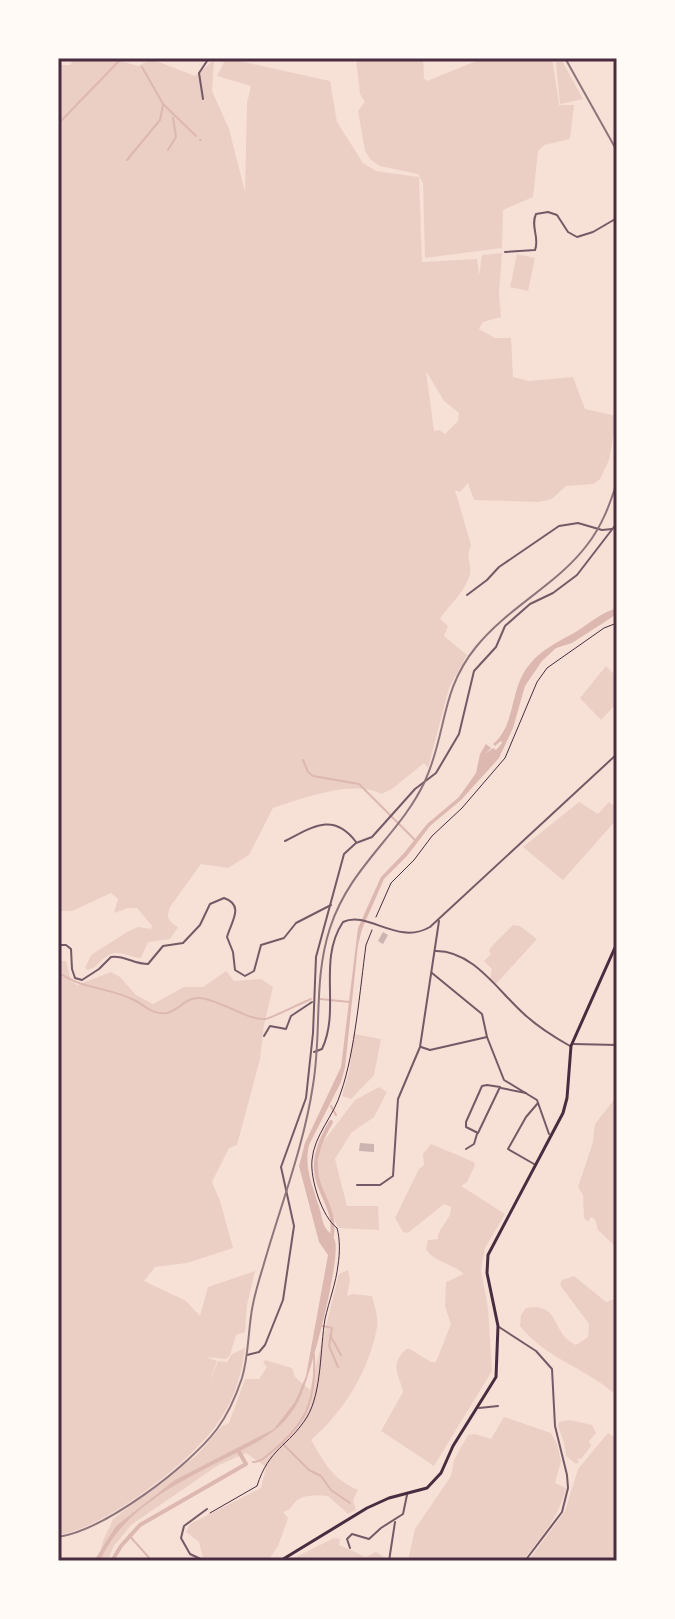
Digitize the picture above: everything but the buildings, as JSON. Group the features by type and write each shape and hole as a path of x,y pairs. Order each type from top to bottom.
{"main road":[{"path":"280,1561 367,1508 433,1484 496,1377 498,1326 487,1273 488,1255 563,1113 571,1044 617,943"}],"street":[{"path":"203,99 199,73 209,58"},
{"path":"505,252 535,250 536,214 548,212 557,215 572,236 593,232 617,218"},
{"path":"467,595 499,567 559,526 578,523 602,530 614,528"},
{"path":"247,1355 259,1352 265,1345 283,1300 294,1226 281,1167 304,1107 312,1051 316,957 342,859 347,849 372,837 415,789 436,773 459,734 474,671 496,647 505,626 525,607 553,593 577,575 617,523"},
{"path":"312,1051 320,1051 325,1043 330,964 338,930 345,920 355,919 407,934 430,927 617,754"},
{"path":"285,841 323,823 346,832 356,843"},
{"path":"58,945 69,946 74,955 72,974 82,980 111,957 148,964 163,946 183,943 200,925 210,904 224,898 234,903 236,908 227,937 235,970 245,976 254,971 261,945 279,941 296,923 332,904"},
{"path":"357,1185 380,1185 393,1176 398,1099 420,1047 439,920"},
{"path":"430,927 437,932"},
{"path":"434,952 444,951 464,957 550,1035 571,1044 617,1045"},
{"path":"431,973 473,1005 483,1018 504,1080 531,1094 539,1102 551,1136"},
{"path":"264,1036 270,1026 286,1029 291,1016 313,1001"},
{"path":"420,1047 430,1050 487,1037"},
{"path":"478,1133 466,1127 469,1112 482,1086 531,1094"},
{"path":"466,1149 474,1144 499,1087"},
{"path":"536,1165 508,1149 526,1117 539,1102"},
{"path":"498,1326 536,1351 552,1369 555,1426 567,1475 568,1488 562,1512 525,1561"},
{"path":"477,1409 498,1406"},
{"path":"350,1548 347,1539 352,1534 369,1539 395,1521 407,1508 407,1494"},
{"path":"205,1561 190,1554 181,1538 184,1526 207,1509"},
{"path":"389,1561 395,1521"}],"path":[{"path":"204,1516 257,1486 270,1456 293,1435 308,1415 314,1400 326,1318 338,1268 337,1228 324,1213 311,1167 314,1148 334,1110 347,1072 366,945 379,905 391,883 505,758 537,682 547,668 604,628 617,623"}],"shaded area":[{"path":"75,58 110,58 138,66 151,59 195,76 214,60 212,91 229,129 245,192 247,103 251,86 217,76 226,58 330,81 337,122 363,163 376,171 419,177 422,262 477,259 479,275 482,255 502,253 501,317 483,322 479,329 495,338 511,338 513,377 529,381 573,377 585,409 617,416 609,460 600,479 594,484 566,486 552,499 539,502 474,500 468,483 460,492 455,490 471,545 470,573 463,589 440,619 448,626 444,636 467,655 449,688 428,768 424,763 381,794 369,790 342,789 273,808 249,855 228,868 201,864 170,907 169,919 178,927 170,939 148,942 141,958 115,953 88,970 85,968 91,955 127,932 138,927 151,929 152,926 137,908 114,913 118,899 111,893 72,911 58,911 58,65 70,65","holes":["426,371 444,401 459,413 458,421 445,434 440,430 434,431"]},
{"path":"356,58 423,58 424,78 427,81 479,60 552,58 559,105 574,105 570,139 544,145 538,151 533,197 503,210 502,248 425,258 423,183 418,174 380,166 365,151 358,111 365,102 360,94"},
{"path":"562,61 583,99 560,104 556,62"},
{"path":"517,254 535,258 528,291 510,287"},
{"path":"617,608 617,614 572,643 556,648 542,661 525,686 513,728 499,758 461,800 430,826 384,879 362,929 345,1067 341,1082 309,1145 311,1182 324,1225 335,1241 336,1252 323,1320 299,1400 286,1419 269,1434 173,1486 138,1511 110,1542 100,1561 94,1561 116,1526 175,1480 274,1429 295,1402 306,1376 328,1255 319,1242 299,1166 305,1143 341,1067 358,928 381,877 427,824 459,797 476,773 480,754 486,744 491,748 485,754 493,748 496,750 502,743 493,744 504,730 518,684 532,661 552,645"},
{"path":"606,666 617,677 617,703 601,720 580,698"},
{"path":"579,802 598,814 609,802 617,808 617,819 563,880 523,847"},
{"path":"513,925 520,926 537,939 496,984 490,979 492,969 484,961 491,954 491,947"},
{"path":"58,961 66,961 71,981 77,985 111,972 120,977 136,995 153,1004 184,987 203,987 226,971 234,981 261,979 273,987 260,1059 237,1145 229,1148 212,1182 233,1248 187,1263 155,1267 144,1281 186,1301 200,1316 208,1287 255,1271 245,1332 236,1335 226,1359 206,1357 217,1361 209,1384 218,1361 227,1362 232,1354 245,1348 234,1393 209,1435 171,1471 100,1520 58,1535"},
{"path":"354,1034 381,1039 374,1075 351,1099 342,1096"},
{"path":"379,1087 387,1092 374,1117 351,1133 335,1159 347,1206 378,1206 379,1230 338,1228 317,1174 320,1146 355,1100"},
{"path":"617,1096 617,1248 598,1230 595,1219 591,1217 588,1222 584,1218 583,1195 578,1187 593,1142 595,1124"},
{"path":"431,1144 474,1162 467,1182 461,1186 505,1214 485,1248 481,1270 488,1308 492,1371 434,1466 381,1431 403,1392 396,1366 401,1355 410,1349 436,1362 451,1324 445,1306 446,1282 464,1274 433,1257 426,1249 428,1240 438,1239 451,1207 444,1204 408,1233 403,1232 395,1218 419,1169 424,1165 423,1154"},
{"path":"348,1270 347,1296 372,1296 377,1327 368,1359 353,1389 334,1417 311,1440 335,1475 358,1490 353,1500 356,1510 348,1514 328,1496 302,1497 283,1512 288,1518 278,1546 268,1561 210,1561 203,1558 199,1542 186,1532 190,1524 261,1488 266,1467 246,1453 217,1466 131,1525 114,1546 107,1561 98,1561 113,1519 197,1455 222,1426 229,1423 245,1379 259,1379 267,1367 263,1363 265,1360 292,1368 295,1377 310,1390 339,1274"},
{"path":"574,1276 606,1302 617,1298 617,1396 542,1347 520,1326 521,1315 526,1308 537,1307 551,1314 562,1333 576,1345 588,1337 589,1324 560,1285 562,1280"},
{"path":"504,1417 551,1433 557,1444 561,1461 555,1483 566,1488 549,1527 523,1561 508,1561 505,1557 498,1561 408,1561 415,1529 451,1476 454,1460 468,1435 491,1439"},
{"path":"570,1420 592,1425 596,1433 589,1441 591,1446 581,1459 577,1458 579,1462 576,1464 566,1456 558,1426 559,1422"},
{"path":"608,1433 617,1438 617,1561 528,1561 565,1511 578,1469"},
{"path":"334,1538 340,1539 339,1545 366,1557 376,1552 390,1561 288,1561"}],"waterway":[{"path":"58,124 120,60"},
{"path":"142,67 163,104 196,136"},
{"path":"127,160 160,120 163,105"},
{"path":"168,150 176,137 173,118"},
{"path":"303,760 313,776 359,784 416,841"},
{"path":"58,972 162,1013 200,998 265,1019 311,999"},
{"path":"320,999 350,1002"},
{"path":"331,1106 336,1115"},
{"path":"331,1122 316,1161 320,1188 333,1225 331,1241"},
{"path":"319,1325 332,1328 329,1346 338,1367"},
{"path":"330,1335 341,1355"},
{"path":"253,1462 262,1460 274,1450 302,1419 311,1397 314,1355"},
{"path":"283,1444 309,1470 321,1476 331,1490 350,1503"},
{"path":"112,1561 140,1525 246,1464 238,1450"},
{"path":"129,1535 134,1541"},
{"path":"135,1542 152,1561"}],"railway":[{"path":"565,58 617,151"},
{"path":"58,1537 99,1523 144,1495 187,1461 217,1429 228,1411 242,1378 254,1297 309,1108 316,1065 321,967 330,928 339,906 362,868 402,818 425,781 450,696 464,663 489,633 562,572 587,545 605,515 617,482"}]}
